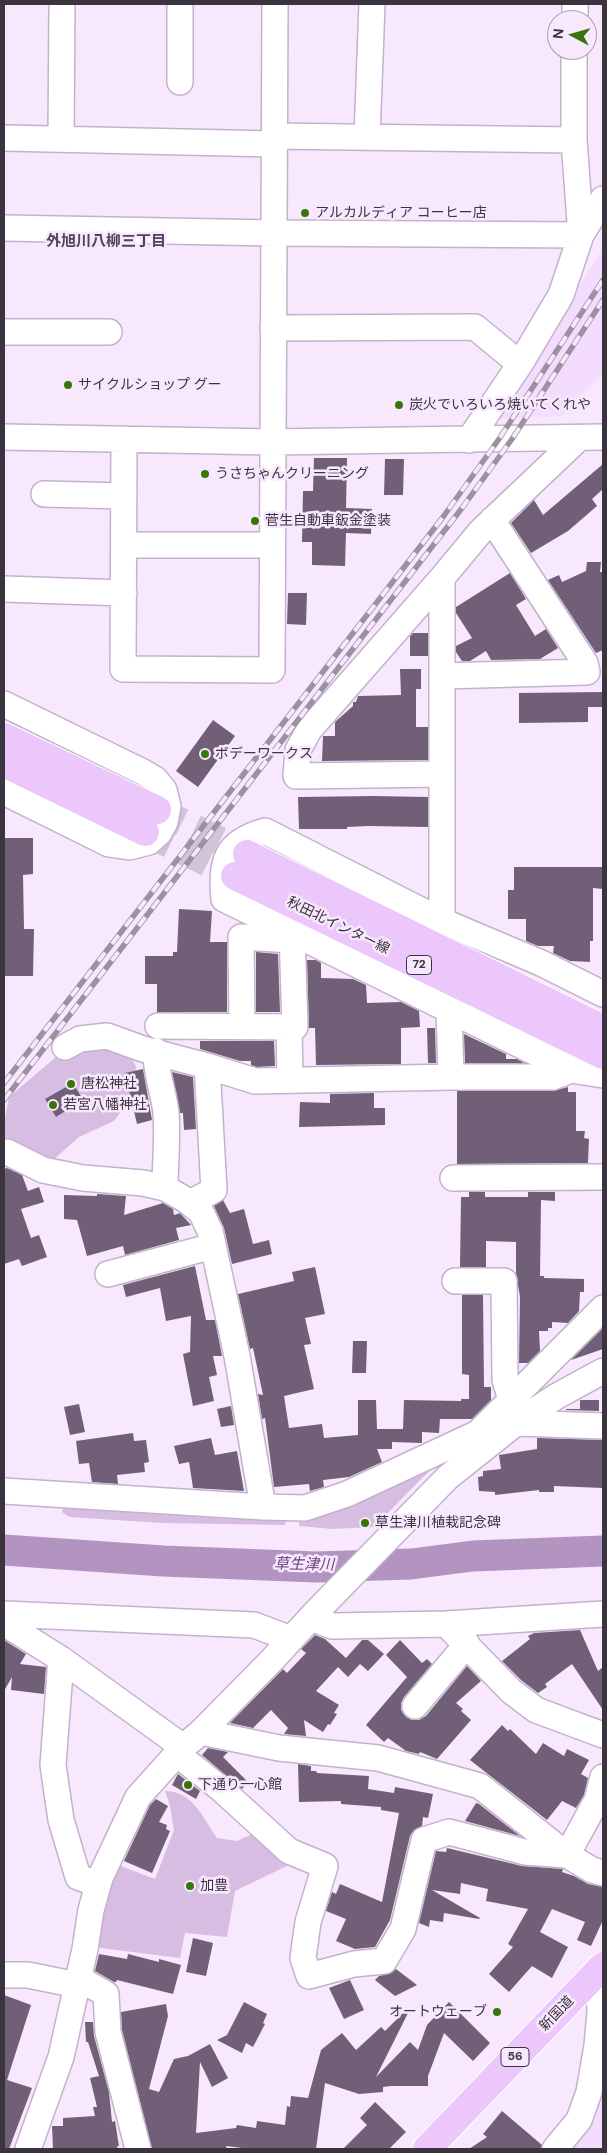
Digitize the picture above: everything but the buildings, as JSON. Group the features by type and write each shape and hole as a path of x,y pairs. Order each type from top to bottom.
{"main road":[{"path":"4,737 151,821 4,762"},
{"name":"秋田北インター線","path":"603,1029 241,865 603,1055"},
{"name":"新国道","path":"427,2149 601,1968"}],"street":[{"path":"61,140 62,4"},
{"path":"180,4 180,82"},
{"path":"124,439 123,669 272,670 275,4"},
{"path":"367,137 372,4"},
{"path":"574,60 574,140 581,235"},
{"path":"4,138 61,140 274,140 367,137 574,140"},
{"path":"469,440 520,364 561,295 581,235 603,199"},
{"path":"4,228 274,233 581,235"},
{"path":"273,328 475,327 520,364"},
{"path":"4,332 109,332"},
{"path":"4,437 272,442 603,437"},
{"path":"442,774 296,776 298,750 310,730 492,520 579,438"},
{"path":"44,494 124,496"},
{"path":"442,676 588,672 585,663 492,520"},
{"path":"124,545 272,545"},
{"path":"442,578 442,921"},
{"path":"4,589 124,593"},
{"path":"4,704 155,779 164,790 168,806 165,822 159,833 149,842 129,847 109,844 4,792"},
{"path":"603,994 541,963 442,921 265,831 250,835 235,846 224,863 222,876 224,899 292,936 449,1009 571,1070 603,1075"},
{"path":"242,1027 241,937 292,936"},
{"path":"158,1026 295,1027 292,936"},
{"path":"449,1009 451,1077"},
{"path":"289,1027 290,1080"},
{"path":"65,1047 80,1040 107,1036 255,1080 553,1077 571,1070"},
{"path":"156,1051 155,1062 160,1078 166,1114 165,1188"},
{"path":"190,1204 214,1190 207,1066"},
{"path":"7,1152 43,1170 83,1178 143,1183 165,1188 201,1212 210,1231 237,1359 263,1507"},
{"path":"453,1178 603,1177"},
{"path":"108,1274 213,1246"},
{"path":"455,1281 504,1281 502,1423"},
{"path":"28,2149 61,2058 98,1884 138,1797 187,1744 502,1423 603,1308"},
{"path":"4,1491 305,1508 347,1494 502,1423 603,1371"},
{"path":"502,1423 603,1426"},
{"path":"4,1614 254,1625 291,1639"},
{"path":"313,1615 332,1626 446,1624 603,1614"},
{"path":"4,1623 187,1744 221,1789 289,1851 325,1866 308,1922 303,1958 309,1976 354,1964 384,1961 403,1928 424,1840 449,1832 525,1852 567,1855"},
{"path":"446,1624 511,1691 536,1710 603,1735"},
{"path":"415,1706 467,1644"},
{"path":"61,1659 53,1765 60,1820 78,1877 98,1884"},
{"path":"187,1744 279,1748 378,1758 480,1786 567,1855 592,1870 603,1873"},
{"path":"567,1855 597,1800 603,1777"},
{"path":"555,2149 579,2120 589,2092 597,2046 601,1968"},
{"path":"4,1974 28,1975 78,1982 106,1994 108,2032 138,2149"}],"shaded area":[{"path":"603,247 603,374 561,416 498,419"},
{"path":"105,1043 126,1046 136,1067 133,1095 114,1121 79,1137 53,1160 38,1161 5,1140 4,1123 9,1097 57,1056"},
{"path":"432,1468 374,1527 332,1529 299,1526 300,1513"},
{"path":"65,1501 287,1518 285,1525 161,1523 69,1517 62,1512"},
{"path":"165,1791 175,1792 190,1801 202,1814 217,1838 237,1841 259,1831 293,1863 235,1891 227,1937 185,1933 180,1958 93,1947 118,1865 155,1879 174,1830"},
{"path":"603,2091 603,2149 562,2149 594,2099"}],"waterway":[{"name":"草生津川","path":"4,1550 163,1561 316,1567 411,1564 473,1556 603,1551"}],"tunnel":[{"path":"157,810 247,854"},
{"path":"145,832 235,876"}],"railway":[{"path":"4,1083 443,517 499,439 603,280"},
{"path":"4,1100 462,508 512,439 603,300"}],"place":[{"name":"アルカルディア コーヒー店","path":"305,213"},
{"name":"サイクルショップ グー","path":"68,385"},
{"name":"炭火でいろいろ焼いてくれや","path":"399,405"},
{"name":"うさちゃんクリーニング","path":"205,474"},
{"name":"菅生自動車鈑金塗装","path":"255,521"},
{"name":"ボデーワークス","path":"205,754"},
{"name":"唐松神社","path":"71,1084"},
{"name":"若宮八幡神社","path":"53,1105"},
{"name":"草生津川植栽記念碑","path":"365,1523"},
{"name":"下通り一心館","path":"188,1785"},
{"name":"加豊","path":"190,1886"},
{"name":"オートウェーブ","path":"497,2012"}],"district":[{"name":"外旭川八柳三丁目","path":"106,242"}]}
